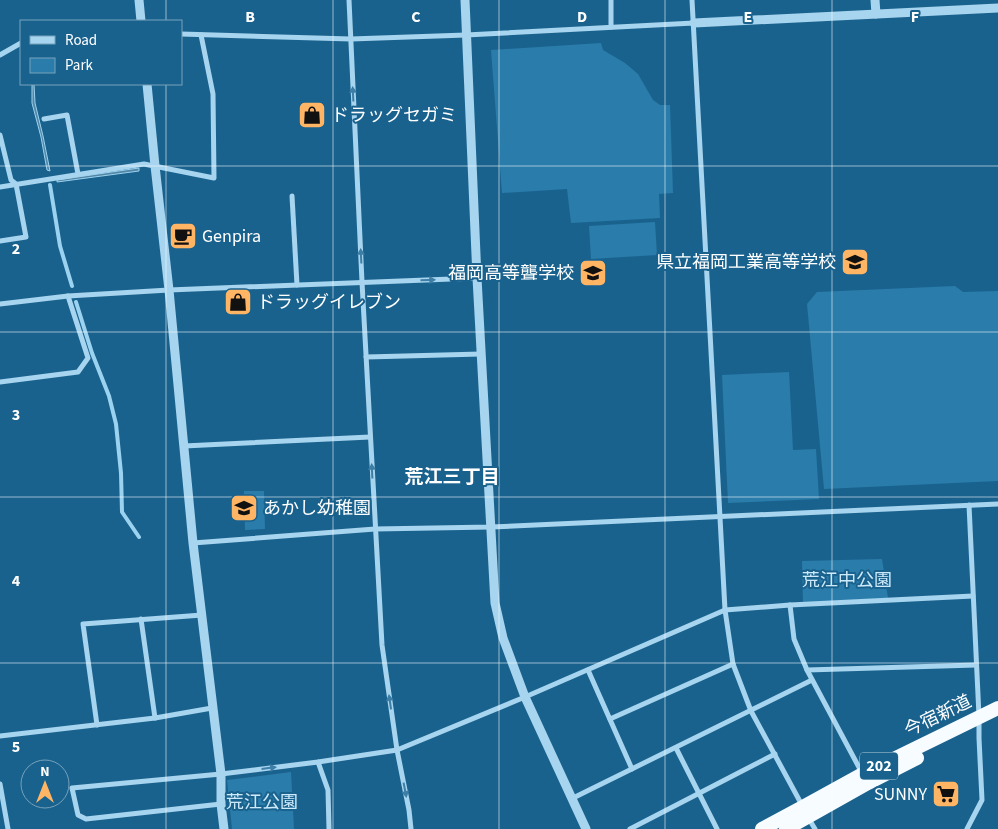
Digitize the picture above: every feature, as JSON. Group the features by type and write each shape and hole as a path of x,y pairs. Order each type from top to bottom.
{"highway":[{"name":"今宿新道","path":"786,829 809,818 979,721 998,708"},
{"name":"今宿新道","path":"762,829 809,818 863,774 979,721 998,717"}],"street":[{"path":"140,0 141,20"},
{"path":"349,0 382,645 397,750 411,829"},
{"path":"465,0 477,278 495,602 503,638 525,697 586,829"},
{"path":"611,0 611,28"},
{"path":"692,0 725,610 733,664 751,711 809,818"},
{"path":"875,0 876,14"},
{"path":"182,34 350,39 466,35 998,8"},
{"path":"0,187 144,164 214,178 213,94 201,35"},
{"path":"0,55 20,44"},
{"path":"147,85 193,543 221,774 221,804 224,829"},
{"path":"44,119 66,115 78,174"},
{"path":"0,134 11,180 16,184 26,237 0,241"},
{"path":"292,196 297,285"},
{"path":"0,304 68,296 169,290 477,278"},
{"path":"0,382 78,372 88,358 68,296"},
{"path":"366,357 481,354"},
{"path":"184,446 370,437"},
{"path":"193,543 375,529 491,527 998,504"},
{"path":"967,829 982,800 969,505"},
{"path":"221,804 86,819 78,815 72,788 221,774 397,750 525,697 725,610 973,596"},
{"path":"790,605 794,639 807,670 863,774"},
{"path":"97,725 83,624 202,615"},
{"path":"141,619 155,718"},
{"path":"610,720 733,664"},
{"path":"807,670 976,665"},
{"path":"588,670 632,769"},
{"path":"572,799 812,680"},
{"path":"0,736 155,718 212,708"},
{"path":"676,748 716,829"},
{"path":"630,829 775,754"},
{"path":"318,762 328,790 329,829"},
{"path":"0,784 8,829"}],"green space":[{"path":"601,43 603,50 625,63 638,74 653,100 660,105 670,105 673,193 659,194 660,218 571,223 567,189 502,193 491,50"},
{"path":"655,222 657,255 591,259 589,226"},
{"path":"955,286 963,292 998,291 998,481 824,489 807,304 817,292"},
{"path":"789,372 793,450 816,449 819,499 728,503 722,375"},
{"path":"244,491 264,491 265,529 245,530"},
{"name":"荒江中公園","path":"882,559 888,598 803,603 802,561"},
{"name":"荒江公園","path":"291,772 294,829 232,829 227,780"}],"shaded area":[{"path":"32,85 34,85 35,103 50,171 47,170 32,103"},
{"path":"139,168 139,171 57,182 57,180"}],"waterway":[{"path":"50,185 60,246 72,286"},
{"path":"76,302 92,353 109,396 116,424 121,473 122,512 139,537"}],"place":[{"name":"ドラッグセガミ","path":"312,115"},
{"name":"Genpira","path":"183,236"},
{"name":"県立福岡工業高等学校","path":"855,262"},
{"name":"福岡高等聾学校","path":"593,273"},
{"name":"ドラッグイレブン","path":"238,302"},
{"name":"あかし幼稚園","path":"244,508"},
{"name":"SUNNY","path":"946,794"}],"district":[{"name":"荒江三丁目","path":"452,477"}]}
